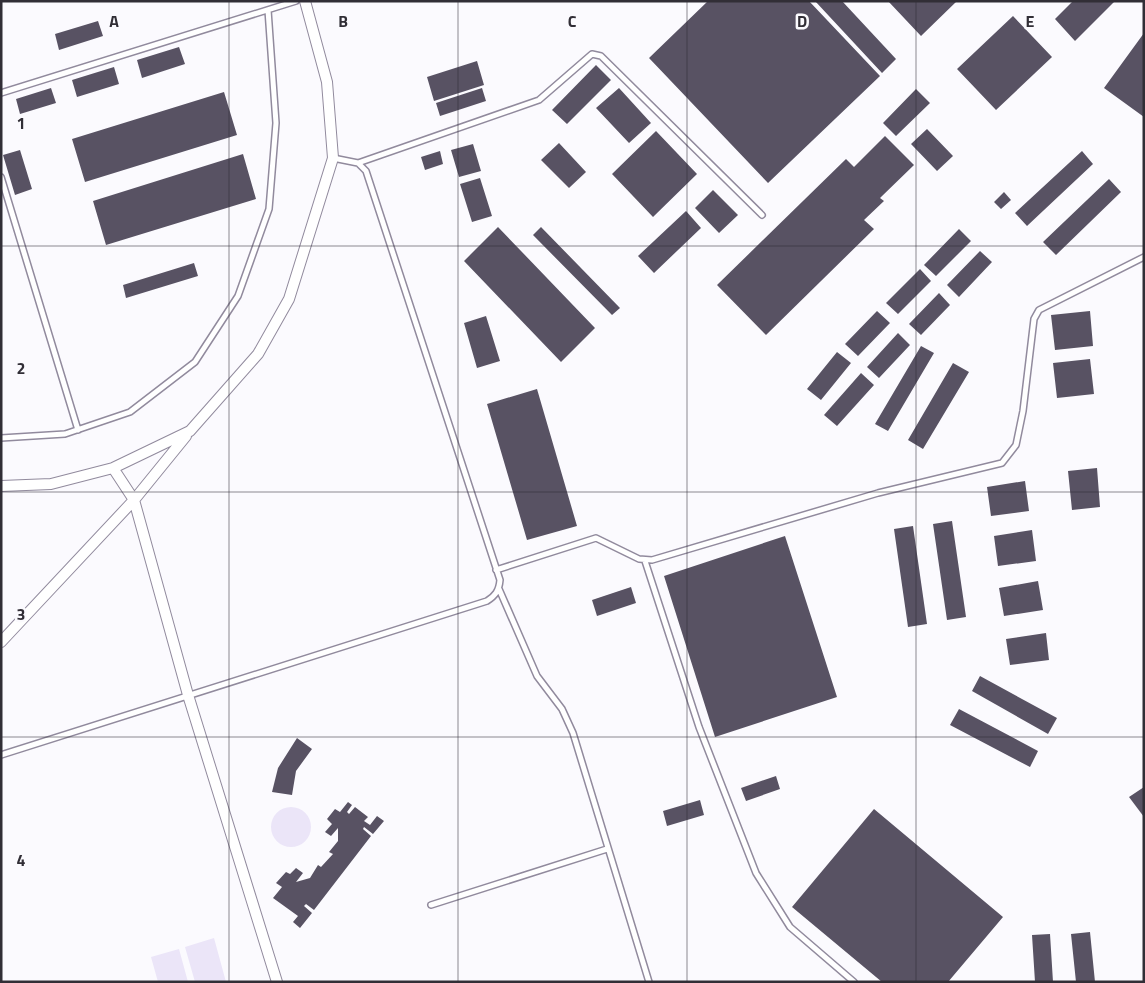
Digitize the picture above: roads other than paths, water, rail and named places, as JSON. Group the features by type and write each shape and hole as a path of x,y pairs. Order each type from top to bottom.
{"street":[{"path":"1,642 134,500 190,431 258,354 289,299 333,158 327,82 306,1"},
{"path":"1,486 51,484 113,468 190,431"},
{"path":"113,468 134,500 188,695 277,982"}],"lane":[{"path":"1,93 296,1"},
{"path":"1,438 65,434 130,412 195,362 238,296 269,209 276,123 268,10"},
{"path":"333,158 358,163 538,100 592,54 601,56 762,216"},
{"path":"1,755 487,601 494,597 499,589 500,580 366,171 358,163"},
{"path":"1,177 78,430"},
{"path":"496,570 596,538 646,561 878,493 1002,462 1016,445 1023,411 1034,319 1039,310 1144,256"},
{"path":"646,561 699,727 756,873 790,927 854,982"},
{"path":"499,589 537,676 562,709 573,733 649,982"},
{"path":"431,905 608,848"}]}
